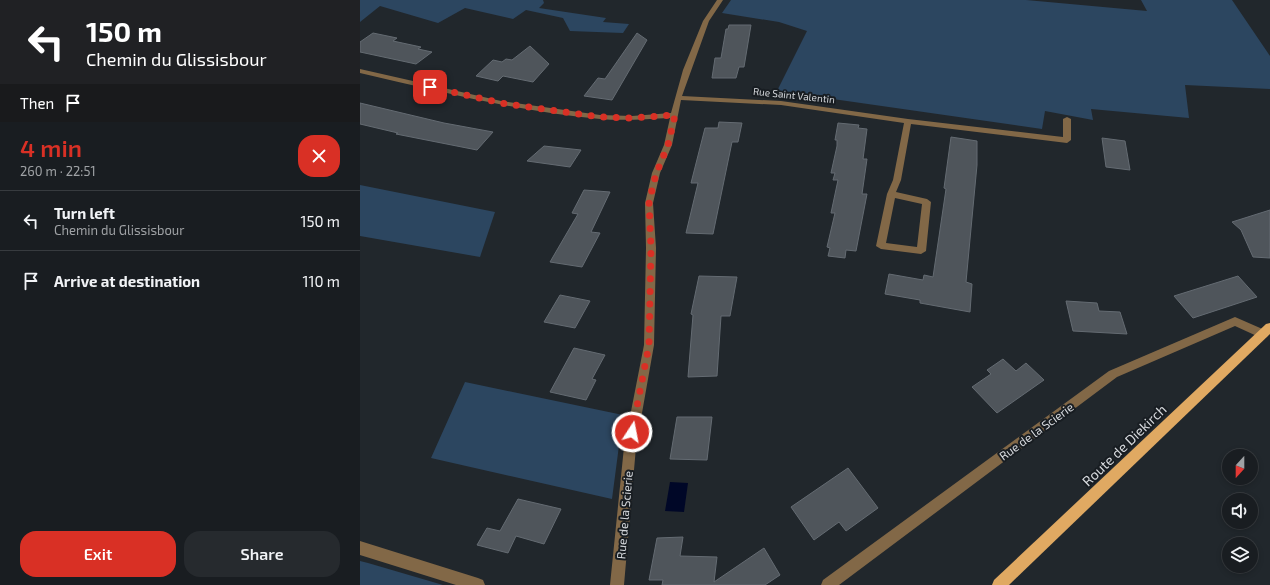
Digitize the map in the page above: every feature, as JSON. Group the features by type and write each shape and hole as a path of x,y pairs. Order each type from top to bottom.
{"main road":[{"name":"Route de Diekirch","path":"1000,585 1266,330"}],"street":[{"name":"Rue de la Scierie","path":"617,585 630,447 649,345 651,248 649,202 656,174 668,145 678,98 706,21 720,0"},
{"path":"360,71 501,103 600,117 632,118 675,115"},
{"name":"Rue Saint Valentin","path":"678,98 781,103 908,121 1067,140 1067,119"},
{"path":"891,194 927,202 921,251 881,246 891,194 897,180 908,121"},
{"name":"Rue de la Scierie","path":"828,585 1113,374 1235,321 1266,330"},
{"path":"360,548 478,585"}],"shaded area":[{"path":"360,0 543,0 544,3 539,8 606,18 603,22 629,24 623,33 570,31 563,18 526,10 513,19 465,8 438,23 380,6 360,22"},
{"path":"731,0 1026,0 1147,11 1141,0 1232,0 1270,56 1270,89 1185,85 1189,118 1091,109 1093,120 1045,111 1042,129 777,91 807,31 779,22 722,13"},
{"path":"360,185 495,212 480,257 360,236"},
{"path":"465,382 623,415 612,499 431,458"},
{"path":"670,482 688,483 684,512 665,511"},
{"path":"360,561 368,563 443,585 360,585"}],"building":[{"path":"729,25 751,25 744,67 739,67 736,78 712,78 715,58 721,58 726,29 728,29"},
{"path":"373,33 397,38 393,41 421,47 418,49 432,52 416,64 360,52 360,42"},
{"path":"637,33 647,40 612,100 584,96 598,78 605,79"},
{"path":"530,46 549,64 533,82 503,76 498,81 476,76 493,60 502,62 506,59 512,60"},
{"path":"360,103 444,123 493,132 477,150 396,134 398,133 360,124"},
{"path":"719,122 742,123 738,142 732,142 713,234 686,233 698,183 691,183 705,128 718,128"},
{"path":"838,123 859,125 858,128 867,129 863,159 867,159 862,194 867,194 856,251 846,250 845,258 828,256 830,248 827,247 835,213 831,213 838,180 833,180 835,173 831,173 837,146 837,140 835,140"},
{"path":"951,137 977,141 977,165 966,282 972,284 970,312 920,303 920,300 885,294 889,274 923,280 924,275 933,277 946,189 944,188"},
{"path":"1102,138 1125,141 1130,170 1106,167"},
{"path":"544,146 581,150 570,167 527,161"},
{"path":"584,190 610,192 591,232 600,233 582,267 550,262 578,214 572,213"},
{"path":"1270,210 1270,258 1253,257 1241,230 1232,222"},
{"path":"699,276 737,277 730,316 721,316 717,376 688,377 693,315 691,314"},
{"path":"1238,276 1257,297 1193,318 1174,296"},
{"path":"560,295 590,301 575,328 544,322"},
{"path":"1066,301 1097,303 1099,311 1120,312 1127,334 1073,331"},
{"path":"574,348 605,355 592,379 596,380 586,400 550,392"},
{"path":"1003,359 1016,371 1026,363 1044,380 997,413 972,387 991,374 987,370"},
{"path":"677,417 712,417 707,460 670,459"},
{"path":"848,468 878,508 846,531 839,522 814,540 791,507"},
{"path":"518,499 561,509 544,544 516,536 508,553 477,545 487,528 500,531"},
{"path":"683,537 680,556 717,557 714,582 764,548 780,575 765,585 662,585 663,580 649,580 657,538"}],"route":[{"path":"430,87 501,103 600,117 632,118 675,115 668,145 656,174 649,202 651,248 649,345 632,432"}]}
